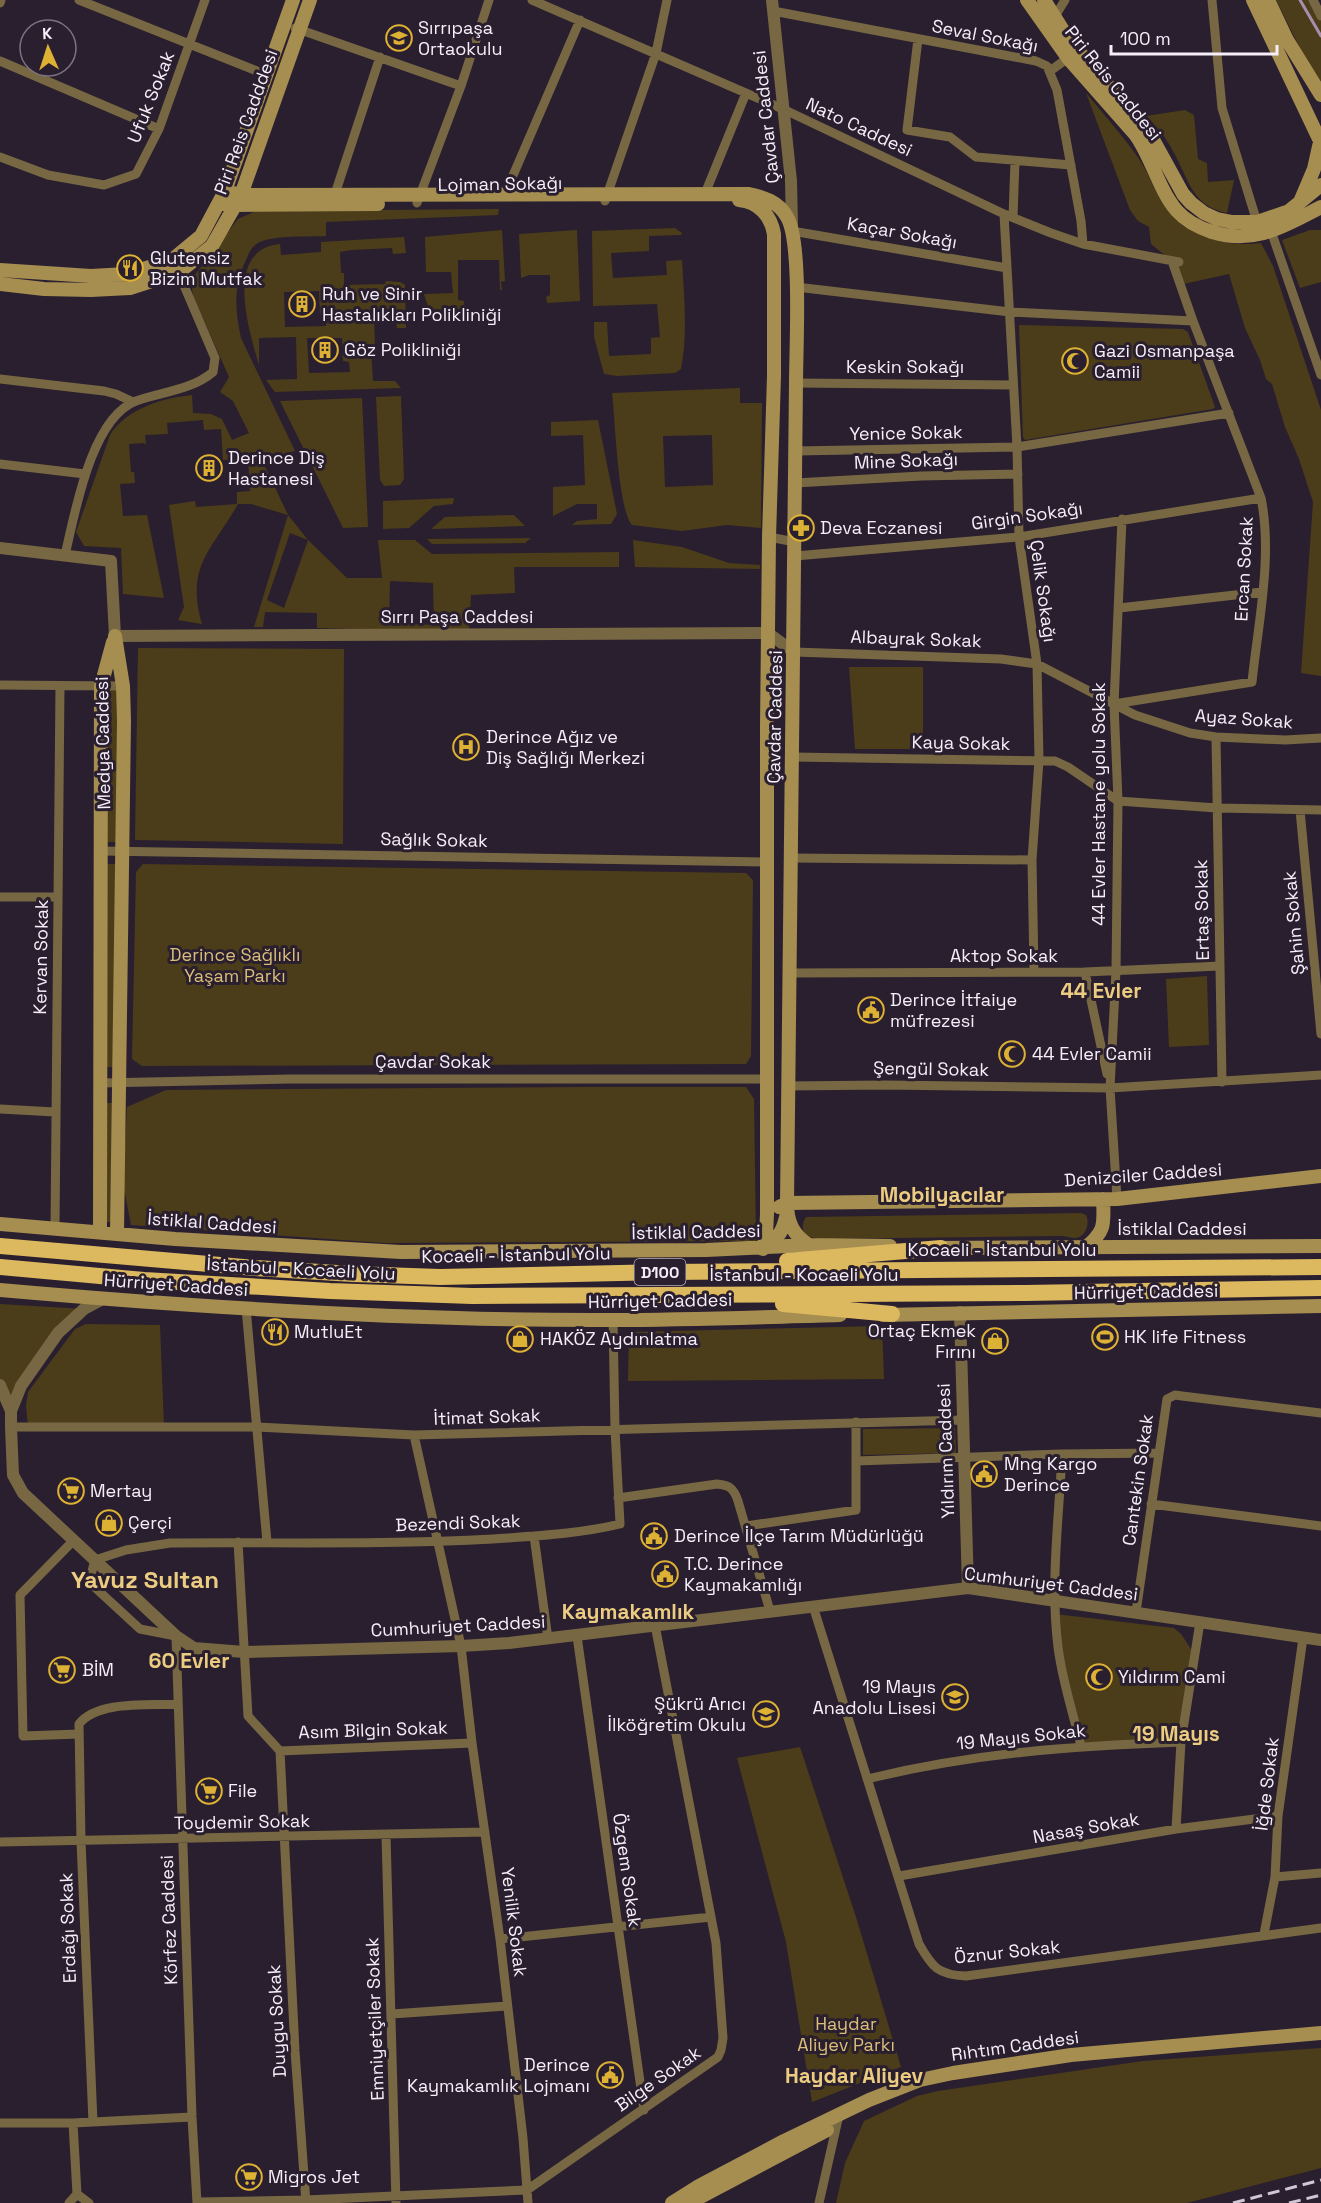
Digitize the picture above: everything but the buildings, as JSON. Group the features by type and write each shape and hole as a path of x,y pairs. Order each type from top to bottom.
{"highway":[{"name":"Kocaeli - İstanbul Yolu","path":"0,1246 234,1267 352,1274 488,1276 664,1272 1321,1267"},
{"path":"664,1272 941,1248"},
{"name":"İstanbul - Kocaeli Yolu","path":"0,1268 144,1280 330,1291 472,1296 711,1296 1321,1288"},
{"path":"711,1296 892,1314"}],"main road":[{"name":"Piri Reis Cadddesi","path":"0,270 80,276 118,275 175,266 201,236 222,197 293,0"},
{"name":"Piri Reis Cadddesi","path":"0,284 44,289 130,288 212,246 239,200 310,0"},
{"name":"Piri Reis Caddesi","path":"1027,0 1068,58 1139,139 1177,211 1202,229 1245,237 1271,231 1321,207"},
{"name":"Piri Reis Caddesi","path":"1044,0 1069,40 1150,134 1183,194 1191,203 1217,219 1245,223 1257,222 1275,218 1299,203 1321,185"},
{"path":"1253,0 1321,142 1314,169 1299,203"},
{"path":"1268,0 1287,40 1321,95"},
{"name":"Lojman Sokağı","path":"704,197 727,193"},
{"name":"Çavdar Caddesi","path":"727,193 748,194 771,201 789,219 796,287 787,1208 784,1227 778,1238 763,1249"},
{"name":"Lojman Sokağı","path":"418,199 505,194 606,197"},
{"name":"Lojman Sokağı","path":"222,197 239,200 704,197 748,201"},
{"name":"Çavdar Caddesi","path":"748,201 770,217 774,234 774,376 768,633 767,1224 763,1249"},
{"path":"1292,222 1321,220"},
{"name":"Medya Caddesi","path":"115,636 123,686 117,1233"},
{"name":"Medya Caddesi","path":"100,1232 101,686 115,636"},
{"name":"Çavdar Caddesi","path":"767,1170 778,1197 787,1208 790,1225 809,1245"},
{"name":"Denizciler Caddesi","path":"787,1208 1110,1199 1321,1176"},
{"path":"1085,1248 1101,1233 1110,1199"},
{"path":"767,1224 778,1208 787,1208"},
{"name":"İstiklal Caddesi","path":"0,1224 219,1242 401,1252 763,1249 809,1245 941,1248 1321,1246"},
{"path":"1104,1225 1114,1240 1123,1247"},
{"name":"Hürriyet Caddesi","path":"0,1290 103,1299 404,1317 613,1320 1321,1305"},
{"name":"Rıhtım Caddesi","path":"689,2203 892,2090 920,2080 1071,2055 1321,2033"},
{"name":"Rıhtım Caddesi","path":"672,2203 744,2160 891,2098 945,2082 1112,2058 1321,2042"}],"street":[{"path":"79,0 267,75"},
{"name":"Ufuk Sokak","path":"0,158 48,175 104,185 136,174 159,129 205,0"},
{"path":"418,199 461,86 489,0"},
{"name":"Nato Caddesi","path":"532,0 785,110 1008,215 1083,244 1175,262"},
{"path":"606,197 656,53 667,0"},
{"path":"1054,18 1065,0"},
{"path":"1212,0 1222,108 1257,222"},
{"path":"1313,0 1321,16"},
{"name":"Seval Sokağı","path":"772,5 918,39 1036,61 1047,66 1057,90 1081,221 1083,244"},
{"name":"Çavdar Caddesi","path":"772,5 785,110 791,181 792,231"},
{"path":"505,194 580,20"},
{"path":"285,24 461,86"},
{"path":"918,39 907,130 950,137 976,157 1071,165"},
{"path":"333,199 380,57"},
{"path":"1050,71 1068,58"},
{"path":"0,61 159,129"},
{"path":"704,197 746,93"},
{"name":"Çelik Sokağı","path":"1015,160 1008,215 1007,268 1017,447 1019,537 1036,664 1039,760 1032,860 1034,972"},
{"path":"748,201 760,204 771,201 783,193 791,181"},
{"name":"Kaçar Sokağı","path":"792,231 1007,268"},
{"path":"1271,231 1321,375"},
{"name":"Ercan Sokak","path":"1114,704 1252,682 1265,547 1261,498 1193,321 1175,262"},
{"path":"65,555 85,474 110,421 118,412 133,402 199,382 213,372 215,358 175,266"},
{"path":"796,287 1010,312 1193,321"},
{"path":"0,379 104,391 133,402"},
{"name":"Keskin Sokağı","path":"796,383 1013,385"},
{"name":"Yenice Sokak","path":"796,451 1017,447 1229,413"},
{"path":"0,464 85,474"},
{"name":"Mine Sokağı","path":"795,483 921,476 1018,474"},
{"name":"Girgin Sokağı","path":"769,537 795,549 1019,537 1261,498"},
{"name":"44 Evler Hastane yolu Sokak","path":"1110,1199 1110,1088 1116,971 1118,801 1114,704 1122,519"},
{"path":"0,548 111,561 115,636"},
{"path":"1119,608 1262,592"},
{"path":"768,633 794,652"},
{"name":"Sırrı Paşa Caddesi","path":"115,636 768,633"},
{"name":"Albayrak Sokak","path":"794,652 1002,659 1036,664"},
{"name":"Ayaz Sokak","path":"1036,664 1157,724 1216,737 1285,740 1321,738"},
{"path":"0,686 123,686"},
{"name":"Kervan Sokak","path":"55,1228 60,686"},
{"name":"Ertaş Sokak","path":"1216,737 1222,1082"},
{"name":"Kaya Sokak","path":"792,758 1055,761 1068,766 1118,801"},
{"path":"1118,801 1217,808 1321,810"},
{"name":"Şahin Sokak","path":"1300,810 1321,1034"},
{"name":"Sağlık Sokak","path":"101,851 767,862"},
{"path":"790,858 1032,860"},
{"path":"0,897 58,897"},
{"name":"Aktop Sokak","path":"788,973 1085,972 1220,966"},
{"name":"44 Evler Hastane yolu Sokak","path":"1085,972 1110,1088"},
{"name":"Şengül Sokak","path":"787,1086 1110,1088 1321,1075"},
{"name":"Çavdar Sokak","path":"100,1083 290,1079 766,1079"},
{"path":"0,1109 55,1112"},
{"name":"Cumhuriyet Caddesi","path":"11,1411 25,1380 58,1333 84,1309 103,1299"},
{"path":"246,1308 267,1542"},
{"name":"Yıldırım Caddesi","path":"960,1312 968,1588"},
{"name":"Bezendi Sokak","path":"95,1560 155,1544 438,1542 534,1536 620,1524 613,1320"},
{"name":"Cumhuriyet Caddesi","path":"0,1385 11,1411 6,1474 23,1493 176,1636 194,1648 244,1652 461,1646 577,1636 968,1588 1321,1640"},
{"name":"Cantekin Sokak","path":"1137,1612 1166,1403 1171,1396 1321,1413"},
{"name":"İtimat Sokak","path":"11,1427 257,1427 414,1435 963,1420"},
{"path":"746,1526 856,1510 856,1422"},
{"name":"Yenilik Sokak","path":"414,1435 461,1646 472,1743 500,1939 528,2203"},
{"path":"856,1461 1159,1453"},
{"path":"1062,1454 1055,1600 1060,1664 1081,1746"},
{"path":"618,1498 724,1484 734,1489 770,1611"},
{"path":"1151,1504 1321,1526"},
{"path":"534,1536 548,1639"},
{"path":"74,1540 20,1595 22,1736 79,1734 79,1724 82,1719 105,1708 178,1704"},
{"name":"Asım Bilgin Sokak","path":"238,1542 248,1716 280,1751 472,1743"},
{"path":"95,1560 90,1582 127,1617 140,1629 176,1636"},
{"name":"Öznur Sokak","path":"813,1606 923,1950 933,1966 942,1973 951,1976 966,1976 1321,1928"},
{"path":"1176,1829 1181,1742 1200,1622"},
{"name":"Bilge Sokak","path":"527,2190 710,2064 718,2057 721,2050 718,1961 655,1625"},
{"name":"Körfez Caddesi","path":"176,1636 192,2117 197,2202"},
{"name":"Özgem Sokak","path":"577,1636 644,2110"},
{"name":"İğde Sokak","path":"1264,1934 1275,1877 1278,1816 1302,1638"},
{"name":"Erdağı Sokak","path":"79,1734 81,1841 93,2122"},
{"name":"19 Mayıs Sokak","path":"867,1779 951,1761 1081,1746 1181,1742"},
{"name":"Duygu Sokak","path":"280,1751 295,2051 306,2201"},
{"name":"Nasaş Sokak","path":"899,1876 1176,1829 1278,1816"},
{"name":"Toydemir Sokak","path":"0,1842 284,1838 485,1832"},
{"name":"Emniyetçiler Sokak","path":"386,1834 396,2199"},
{"path":"1275,1877 1321,1873"},
{"path":"500,1939 711,1917"},
{"path":"392,2014 507,2006"},
{"path":"0,2123 73,2123 192,2117"},
{"path":"819,2203 838,2120"},
{"path":"69,2203 76,2194 73,2123"},
{"path":"197,2202 396,2199 527,2190"},
{"path":"76,2194 88,2203"}],"green space":[{"path":"1276,0 1309,0 1321,21 1321,82 1304,56"},
{"path":"1086,93 1135,153 1162,202 1176,217 1186,226 1209,238 1233,244 1261,243 1273,266 1321,410 1321,676 1301,673 1313,502 1299,459 1285,427 1272,384 1266,379 1245,328 1229,274 1179,285 1172,261 1151,244 1149,227 1138,221 1130,210"},
{"path":"1185,110 1194,115 1198,159 1207,163 1208,182 1234,180 1227,213 1215,210 1199,198 1168,143 1146,116"},
{"path":"499,209 498,215 326,222 326,236 275,238 260,242 253,247 248,254 237,289 237,318 241,338 295,451 262,460 288,515 251,504 238,504 211,547 199,573 198,604 202,624 178,620 184,607 169,505 195,501 196,507 237,504 237,492 250,491 248,458 223,460 221,429 204,430 203,420 167,423 168,434 145,435 146,445 144,443 129,444 131,472 134,472 135,483 120,484 123,516 147,515 164,598 123,594 121,548 84,546 76,532 110,435 125,418 135,412 157,402 192,395 193,413 211,414 222,419 232,440 249,433 233,401 220,392 229,377 193,296 191,280 238,219 256,211"},
{"path":"675,228 682,233 681,235 649,236 649,251 611,253 613,278 667,275 666,261 682,260 685,328 681,369 675,373 617,376 604,374 594,337 594,322 607,322 609,356 651,354 651,338 660,337 657,304 593,306 592,231"},
{"path":"502,230 505,281 501,282 502,290 500,290 499,260 458,260 458,300 464,301 464,309 429,310 424,294 453,293 451,272 426,272 425,237"},
{"path":"577,230 580,301 547,303 546,297 550,295 550,275 529,275 521,278 519,234"},
{"path":"1310,230 1321,230 1321,282 1300,288 1282,240"},
{"path":"404,237 406,253 393,254 392,248 340,252 344,285 385,284 386,281 400,282 405,285 406,328 397,328 396,318 374,318 375,349 371,350 373,381 395,381 401,388 275,392 266,380 297,379 296,337 259,338 259,365 250,332 244,294 251,260 262,249 280,244 281,255 321,252 321,242","holes":["319,291 320,315 326,315 326,326 285,327 284,292","307,338 342,338 343,361 349,362 350,372 309,373"]},
{"path":"1019,325 1183,329 1188,332 1215,407 1025,440 1023,437"},
{"path":"740,388 740,403 762,403 761,528 727,525 682,531 632,525 623,502 620,483 612,393","holes":["712,435 713,485 665,487 663,436"]},
{"path":"401,396 404,479 400,485 384,486 380,480 376,397"},
{"path":"362,398 368,527 343,528 280,401"},
{"path":"598,420 617,514 611,524 572,525 577,521 597,519 597,504 577,504 553,516 553,487 585,485 583,435 551,436 551,422"},
{"path":"454,498 453,504 434,506 409,528 383,529 383,501"},
{"path":"288,515 308,540 347,578 382,578 378,540 415,540 432,554 619,552 619,567 514,567 515,593 471,595 469,632 317,628 317,613 265,612 263,627 254,627","holes":["290,533 308,540 284,608 267,600","390,581 433,583 434,625 389,623"]},
{"path":"514,515 525,526 431,529 445,517"},
{"path":"531,538 525,543 432,544 427,539"},
{"path":"633,540 682,547 729,563 760,565 760,569 635,567"},
{"path":"138,648 344,649 343,844 135,840"},
{"path":"849,667 923,667 923,749 855,749"},
{"path":"106,690 118,690 117,842 106,842"},
{"path":"106,864 118,864 115,1067 105,1067"},
{"name":"Derince Sağlıklı Yaşam Parkı","path":"143,864 746,873 753,880 751,1056 746,1064 142,1066 132,1059 136,872"},
{"path":"1207,976 1209,1045 1169,1047 1166,979"},
{"path":"746,1087 754,1099 756,1241 385,1243 131,1225 123,1184 127,1107 166,1090"},
{"path":"103,1103 116,1103 115,1222 104,1222"},
{"path":"1081,1213 1086,1215 1087,1226 1082,1236 1075,1238 1061,1236 817,1239 805,1235 803,1228 806,1217"},
{"path":"0,1304 84,1309 72,1319 11,1411 0,1385"},
{"path":"86,1324 160,1325 164,1427 28,1427 26,1405 28,1392 75,1329"},
{"path":"882,1326 884,1379 628,1381 629,1332"},
{"path":"955,1428 956,1453 863,1455 863,1429"},
{"path":"1055,1614 1174,1628 1181,1634 1195,1655 1181,1742 1081,1746"},
{"name":"Haydar Aliyev Parkı","path":"800,1747 856,1917 901,2067 812,2102 786,1942 737,1758"},
{"path":"1321,2048 1321,2168 1187,2203 836,2203 845,2163 864,2121 917,2096 1143,2061"}],"waterway":[{"path":"1300,0 1321,36"}],"railway":[{"path":"1233,2203 1321,2180"},
{"path":"1289,2203 1321,2195"}],"place":[{"name":"Sırrıpaşa Ortaokulu","path":"399,38"},
{"name":"Glutensiz Bizim Mutfak","path":"130,268"},
{"name":"Ruh ve Sinir Hastalıkları Polikliniği","path":"302,304"},
{"name":"Göz Polikliniği","path":"325,350"},
{"name":"Gazi Osmanpaşa Camii","path":"1075,361"},
{"name":"Derince Diş Hastanesi","path":"209,468"},
{"name":"Deva Eczanesi","path":"801,528"},
{"name":"Derince Ağız ve Diş Sağlığı Merkezi","path":"466,747"},
{"name":"Derince İtfaiye müfrezesi","path":"871,1010"},
{"name":"44 Evler Camii","path":"1012,1054"},
{"name":"MutluEt","path":"275,1332"},
{"name":"HK life Fitness","path":"1105,1337"},
{"name":"HAKÖZ Aydınlatma","path":"520,1339"},
{"name":"Ortaç Ekmek Fırını","path":"995,1341"},
{"name":"Mng Kargo Derince","path":"984,1474"},
{"name":"Mertay","path":"71,1491"},
{"name":"Çerçi","path":"109,1523"},
{"name":"Derince İlçe Tarım Müdürlüğü","path":"654,1536"},
{"name":"T.C. Derince Kaymakamlığı","path":"665,1574"},
{"name":"BİM","path":"62,1670"},
{"name":"Yıldırım Cami","path":"1099,1677"},
{"name":"19 Mayıs Anadolu Lisesi","path":"955,1697"},
{"name":"Şükrü Arıcı İlköğretim Okulu","path":"766,1714"},
{"name":"File","path":"209,1791"},
{"name":"Derince Kaymakamlık Lojmanı","path":"610,2075"},
{"name":"Migros Jet","path":"249,2177"}],"district":[{"name":"44 Evler","path":"1101,991"},
{"name":"Mobilyacılar","path":"942,1195"},
{"name":"Yavuz Sultan","path":"145,1580"},
{"name":"Kaymakamlık","path":"628,1612"},
{"name":"60 Evler","path":"189,1661"},
{"name":"19 Mayıs","path":"1176,1734"},
{"name":"Haydar Aliyev","path":"854,2076"}]}
